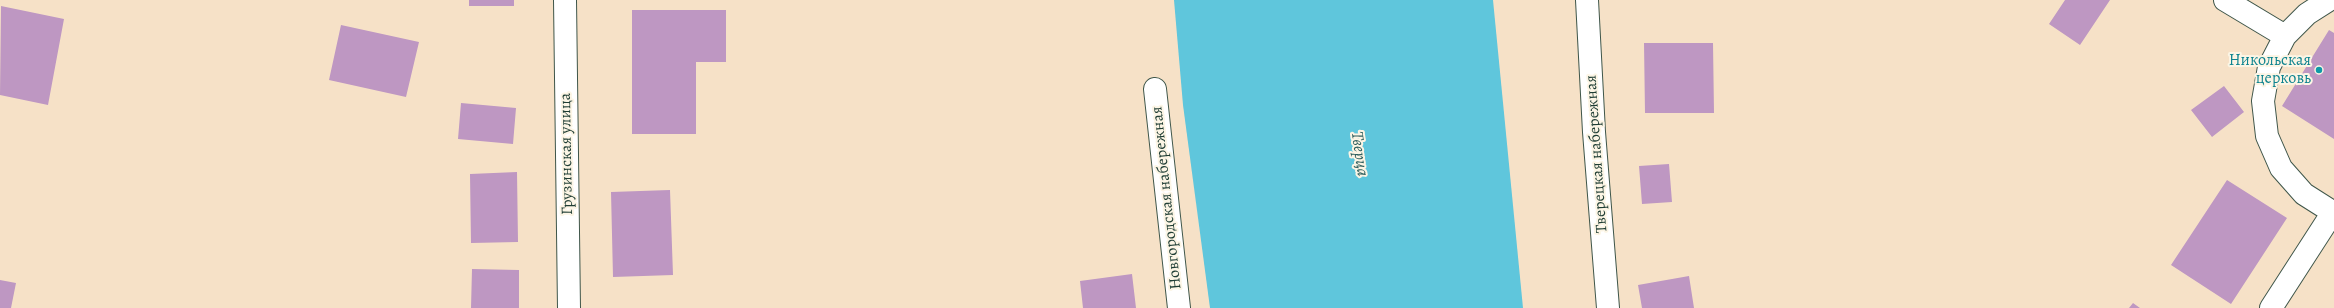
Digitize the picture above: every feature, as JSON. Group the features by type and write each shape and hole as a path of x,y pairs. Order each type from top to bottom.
{"street":[{"name":"Грузинская улица","path":"565,0 569,308"},
{"name":"Тверецкая набережная","path":"1588,0 1594,132 1608,308"},
{"path":"2225,0 2285,36"},
{"path":"2271,308 2334,212 2304,194 2281,168 2267,136 2263,101 2269,67 2285,36 2307,14 2329,0"},
{"name":"Новгородская набережная","path":"1156,89 1179,308"}],"water":[{"name":"Тверца","path":"1174,0 1493,0 1523,308 1210,308 1183,105"}],"building":[{"path":"469,0 514,0 514,6 469,6"},
{"path":"2065,0 2110,0 2080,45 2049,24"},
{"path":"1,6 64,19 48,105 0,95"},
{"path":"632,10 726,10 726,62 696,62 696,134 632,134"},
{"path":"341,25 419,42 406,97 329,80"},
{"name":"Никольская церковь","path":"2329,30 2334,33 2334,139 2282,106"},
{"path":"1644,43 1713,43 1714,113 1645,113"},
{"path":"2224,86 2244,112 2212,137 2191,110"},
{"path":"461,103 516,108 513,144 458,139"},
{"path":"1669,164 1672,202 1642,204 1639,166"},
{"path":"517,172 518,242 471,243 470,174"},
{"path":"2227,180 2287,218 2231,304 2171,265"},
{"path":"670,190 673,275 613,277 611,192"},
{"path":"472,269 519,270 519,308 471,308"},
{"path":"1132,274 1136,308 1083,308 1080,281"},
{"path":"1689,276 1694,308 1642,308 1638,285"},
{"path":"0,280 16,283 11,308 0,308"},
{"path":"2133,303 2140,308 2129,308"}],"place":[{"name":"Никольская церковь","path":"2319,70"}]}
